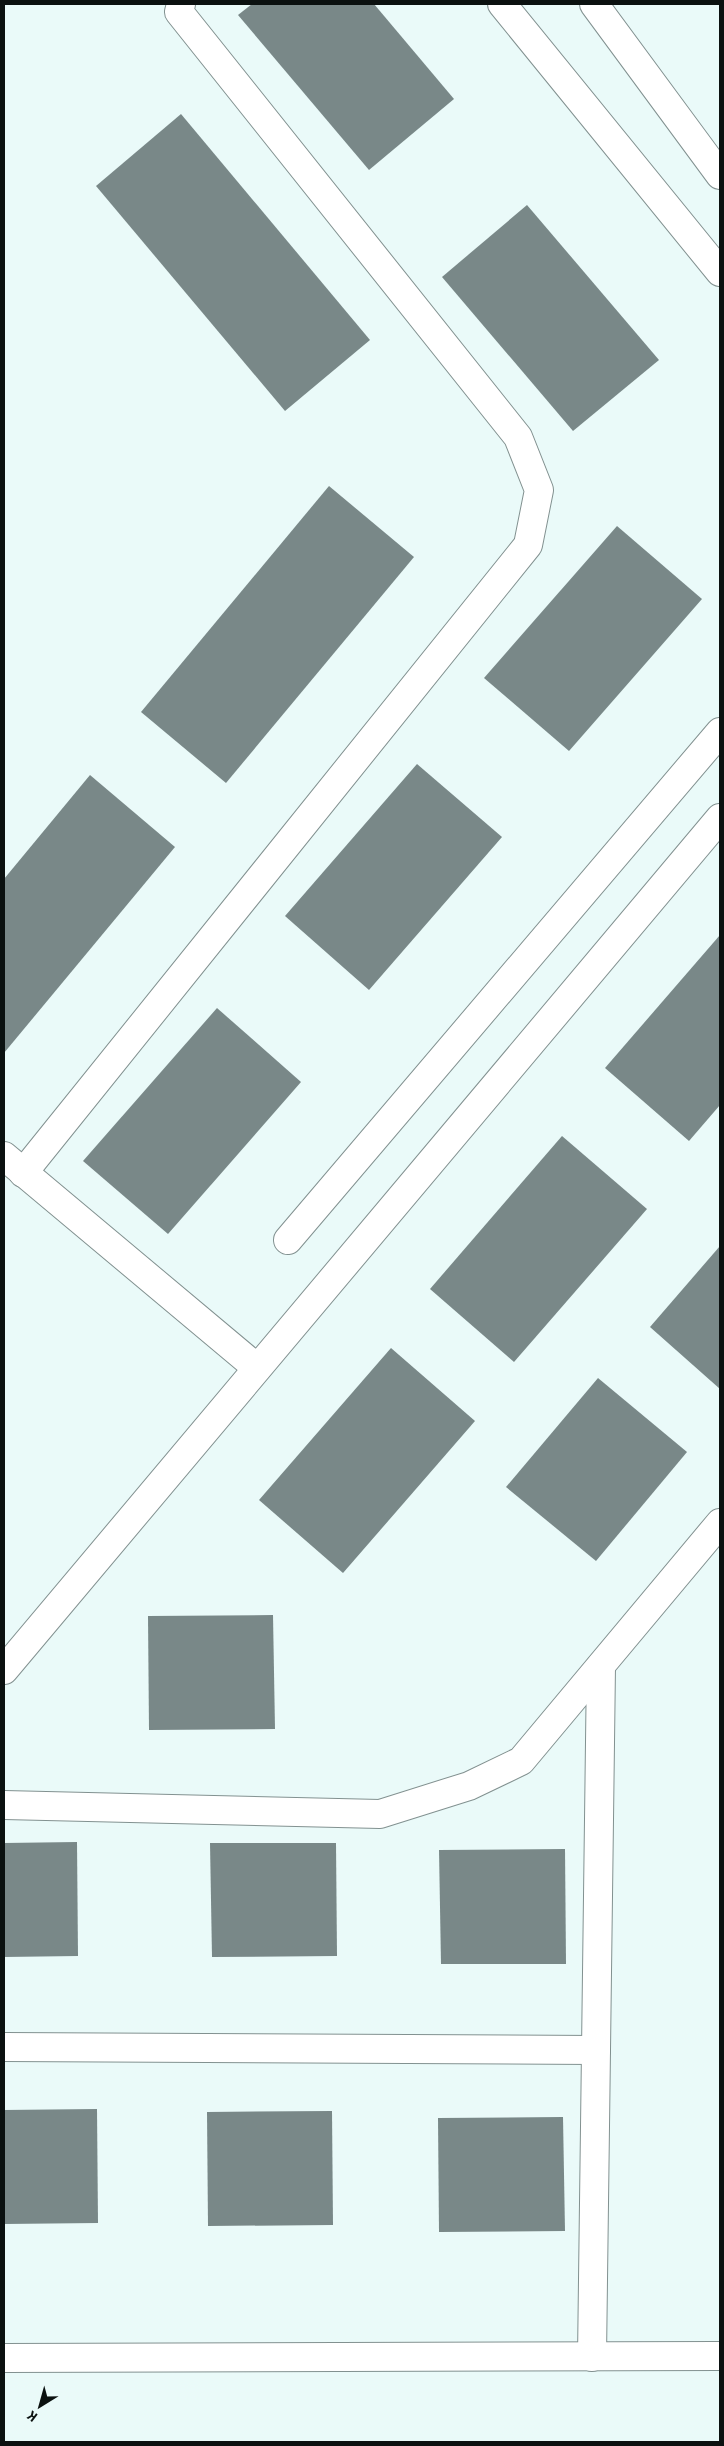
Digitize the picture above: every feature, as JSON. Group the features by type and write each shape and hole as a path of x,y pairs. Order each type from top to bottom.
{"street":[{"path":"181,4 179,12 518,437 539,490 528,545 14,1164 257,1368"},
{"path":"502,4 720,272"},
{"path":"594,4 720,175"},
{"path":"288,1240 720,732"},
{"path":"4,1670 720,818"},
{"path":"4,1804 380,1814 468,1786 521,1761 720,1523"},
{"path":"592,2356 601,1666"},
{"path":"4,2048 596,2050"},
{"path":"4,2358 720,2356"}],"building":[{"path":"252,4 374,4 454,99 369,170 238,15"},
{"path":"181,114 370,340 285,411 96,186"},
{"path":"527,205 659,360 573,431 442,277"},
{"path":"329,486 414,557 226,783 141,712"},
{"path":"617,526 702,599 569,751 484,678"},
{"path":"417,764 502,837 369,990 285,916"},
{"path":"90,775 175,847 4,1053 4,879"},
{"path":"720,935 720,1105 689,1141 605,1068"},
{"path":"217,1008 301,1082 168,1234 83,1161"},
{"path":"562,1136 647,1209 514,1362 430,1289"},
{"path":"720,1246 720,1389 650,1327"},
{"path":"391,1348 475,1421 343,1573 259,1500"},
{"path":"598,1378 687,1452 596,1561 506,1487"},
{"path":"273,1615 275,1729 149,1730 148,1616"},
{"path":"77,1842 78,1956 4,1957 4,1843"},
{"path":"210,1843 336,1843 337,1956 212,1957"},
{"path":"565,1849 566,1964 441,1964 439,1850"},
{"path":"97,2109 98,2223 4,2224 4,2110"},
{"path":"332,2111 333,2225 208,2226 207,2112"},
{"path":"563,2117 565,2231 439,2232 438,2118"}]}
